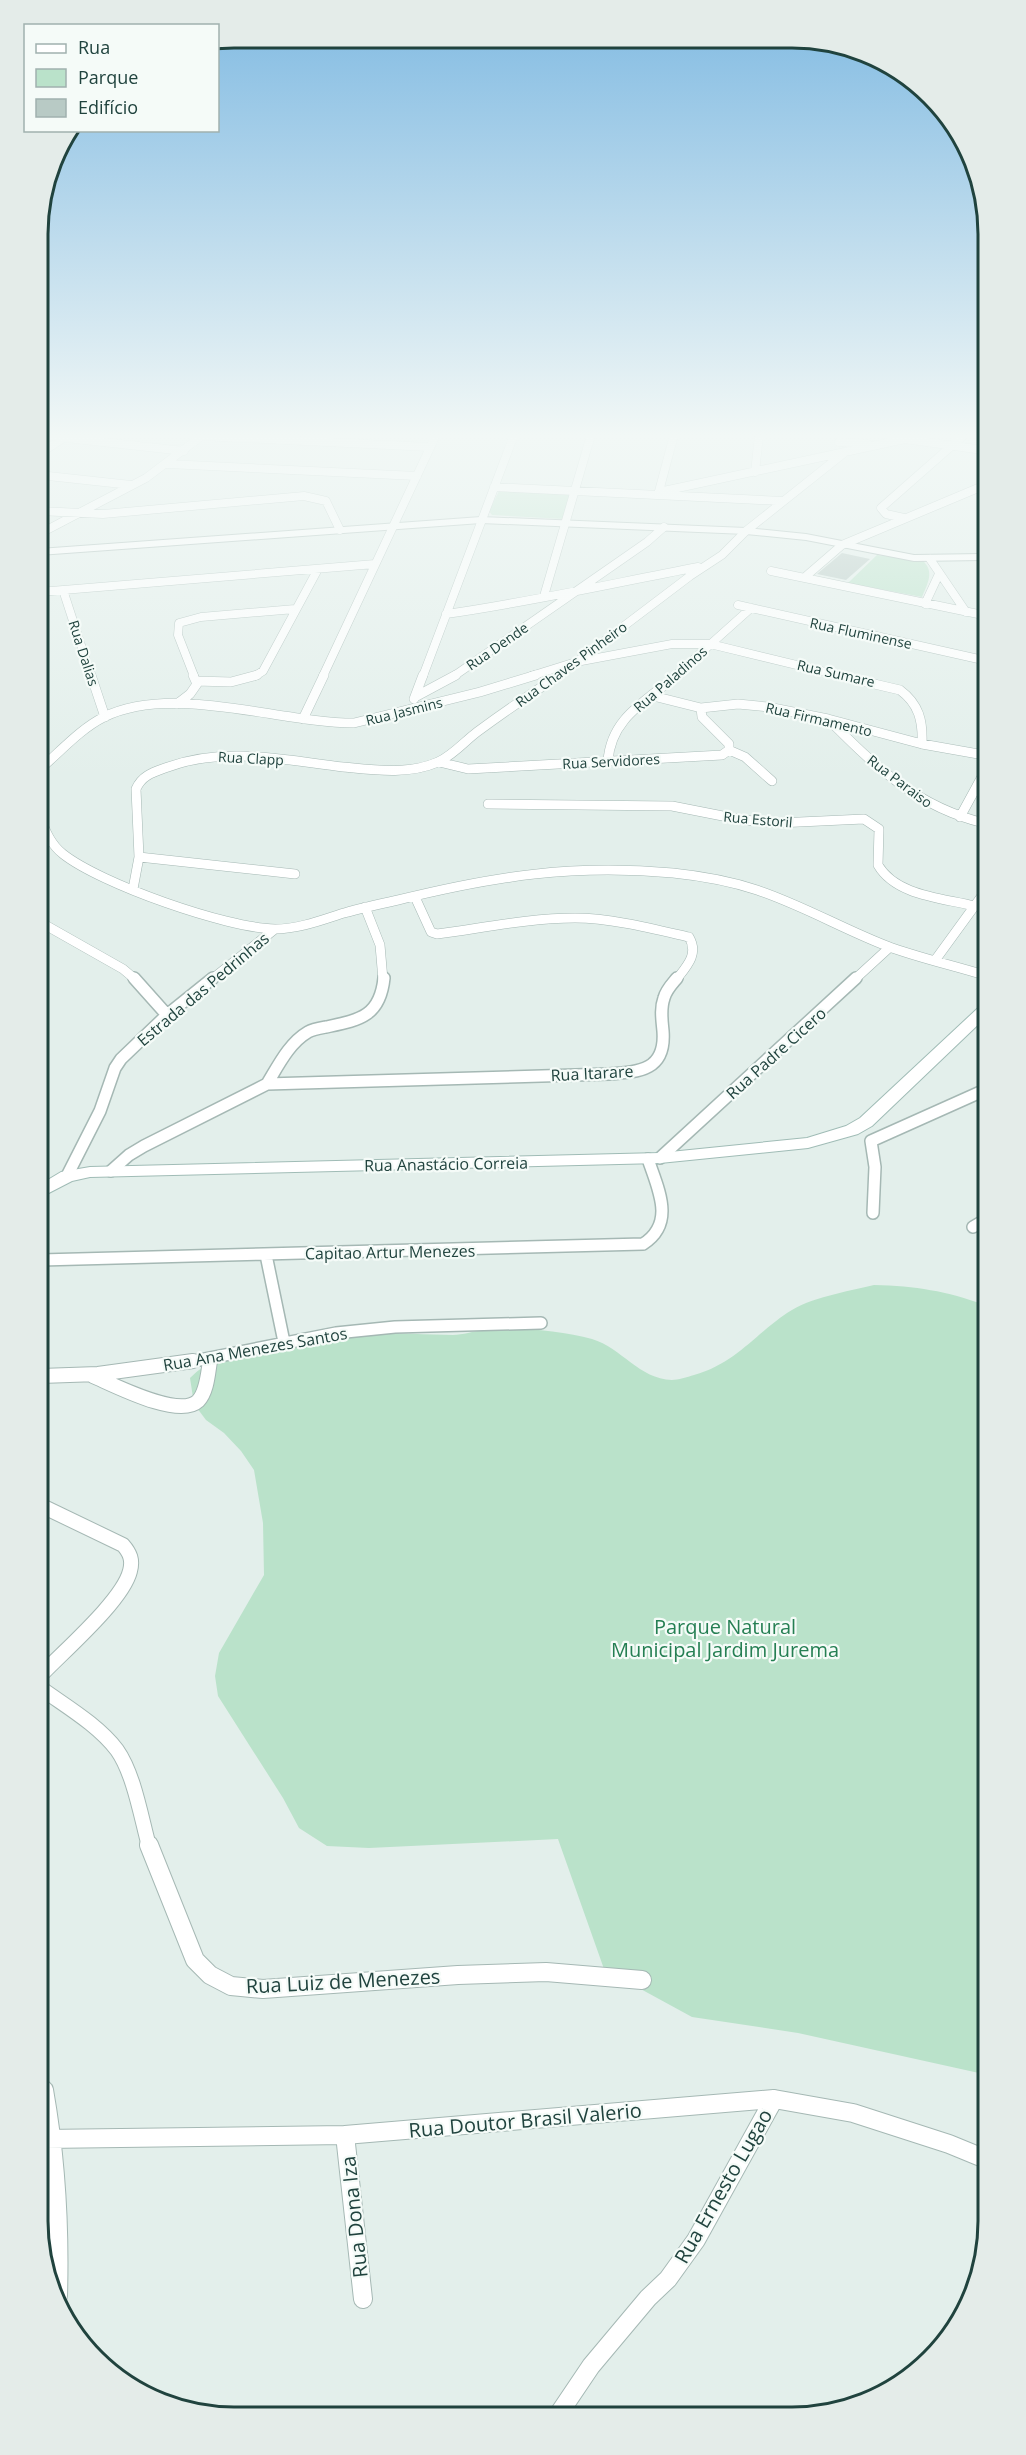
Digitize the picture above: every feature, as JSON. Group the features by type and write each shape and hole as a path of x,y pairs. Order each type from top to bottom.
{"main road":[{"name":"Rua Anastácio Correia","path":"48,1187 67,1176 111,1172 654,1158 808,1143 852,1130 878,1114 978,1017"}],"street":[{"path":"48,551 72,550"},
{"path":"303,719 382,550"},
{"path":"409,708 470,550"},
{"path":"544,596 559,550"},
{"name":"Rua Dende","path":"415,697 454,676 633,550"},
{"name":"Rua Chaves Pinheiro","path":"438,762 727,550"},
{"path":"805,578 837,550"},
{"path":"871,550 930,559 978,557"},
{"path":"930,559 966,612"},
{"path":"48,591 375,564"},
{"path":"446,614 518,604 578,589 704,566"},
{"path":"196,681 240,681 257,676 268,665 295,609 318,569"},
{"path":"673,571 690,576"},
{"path":"771,571 978,614"},
{"path":"925,604 939,574"},
{"path":"595,577 610,583"},
{"name":"Rua Dalias","path":"63,590 105,717"},
{"name":"Rua Fluminense","path":"738,605 978,659"},
{"name":"Rua Paladinos","path":"608,761 609,747 616,729 630,712 653,696 751,608"},
{"path":"177,704 195,688 196,681 178,635 179,623 201,617 295,609"},
{"name":"Rua Jasmins","path":"48,763 105,717 142,706 177,704 354,723 480,692 576,662 672,644 710,644"},
{"name":"Rua Sumare","path":"710,644 900,690 917,706 924,729 922,744"},
{"name":"Rua Firmamento","path":"653,696 701,708 744,704 828,719 922,744 978,754"},
{"path":"701,708 702,717 729,744 729,750 746,757 772,781"},
{"name":"Rua Paraiso","path":"828,719 850,741 911,792 934,807 978,822"},
{"name":"Rua Servidores","path":"438,762 468,769 712,757 722,755 729,750"},
{"name":"Rua Clapp","path":"133,889 139,857 137,786 147,775 188,760 208,756 244,755 389,771 410,769 438,762"},
{"path":"960,817 978,784"},
{"name":"Rua Estoril","path":"488,804 672,806 743,820 778,823 864,819 877,825 881,830 882,837 877,858 880,868 888,878 913,890 974,906"},
{"path":"48,836 60,852 97,874 133,889 232,922 275,929 307,924 365,907 444,889 521,875 570,868 630,870 737,884 772,895 890,947 978,973"},
{"path":"139,857 295,874"},
{"name":"Rua Itarare","path":"111,1172 129,1155 144,1146 267,1084 609,1074 646,1070 660,1055 664,1043 661,1026 663,998 685,969 693,952 693,941 689,937 651,928 578,918 548,919 437,934 431,932 415,897"},
{"path":"936,959 978,901"},
{"path":"267,1084 288,1050 302,1036 309,1031 370,1013 378,1004 383,990 384,974 376,931 365,907"},
{"path":"48,927 123,969 139,982 167,1015"},
{"name":"Estrada das Pedrinhas","path":"67,1176 100,1111 115,1068 121,1059 167,1015 275,929"},
{"name":"Rua Padre Cicero","path":"654,1158 890,947"},
{"path":"871,1141 978,1093"},
{"path":"852,1130 871,1141"},
{"path":"871,1141 875,1167 873,1213"},
{"name":"Capitao Artur Menezes","path":"48,1260 643,1244 652,1240 660,1232 663,1210 654,1158"},
{"path":"973,1227 978,1224"},
{"path":"266,1254 284,1342"},
{"name":"Rua Ana Menezes Santos","path":"48,1376 90,1374 211,1358 336,1333 395,1328 541,1323"},
{"path":"90,1374 140,1396 184,1408 201,1397 211,1358"},
{"path":"48,1509 123,1545 130,1552 133,1561 125,1584 117,1596 48,1668"},
{"name":"Rua Luiz de Menezes","path":"48,1694 94,1728 118,1752 127,1770 150,1848 195,1960 210,1975 231,1986 263,1989 458,1975 546,1972 642,1980"},
{"name":"Rua Doutor Brasil Valerio","path":"48,2140 345,2135 774,2099 853,2114 949,2144 978,2156"},
{"name":"Rua Ernesto Lugao","path":"563,2407 591,2366 648,2298 668,2279 696,2240 774,2099"},
{"name":"Rua Dona Iza","path":"345,2135 363,2299"},
{"path":"48,2140 59,2259 58,2282"}],"green space":[{"path":"877,555 923,561 929,569 929,574 922,597 848,583"},
{"name":"Parque Natural Municipal Jardim Jurema","path":"874,1285 931,1290 978,1303 978,2073 798,2033 692,2017 604,1969 558,1839 369,1848 327,1846 299,1828 283,1798 218,1696 215,1676 219,1653 264,1575 263,1523 254,1470 241,1451 224,1433 206,1420 194,1404 190,1378 214,1360 244,1347 278,1339 314,1335 388,1333 453,1335 496,1329 524,1329 592,1339 613,1349 650,1374 674,1380 709,1370 733,1356 796,1307"}],"building":[{"path":"842,553 870,559 846,580 817,574"}]}
